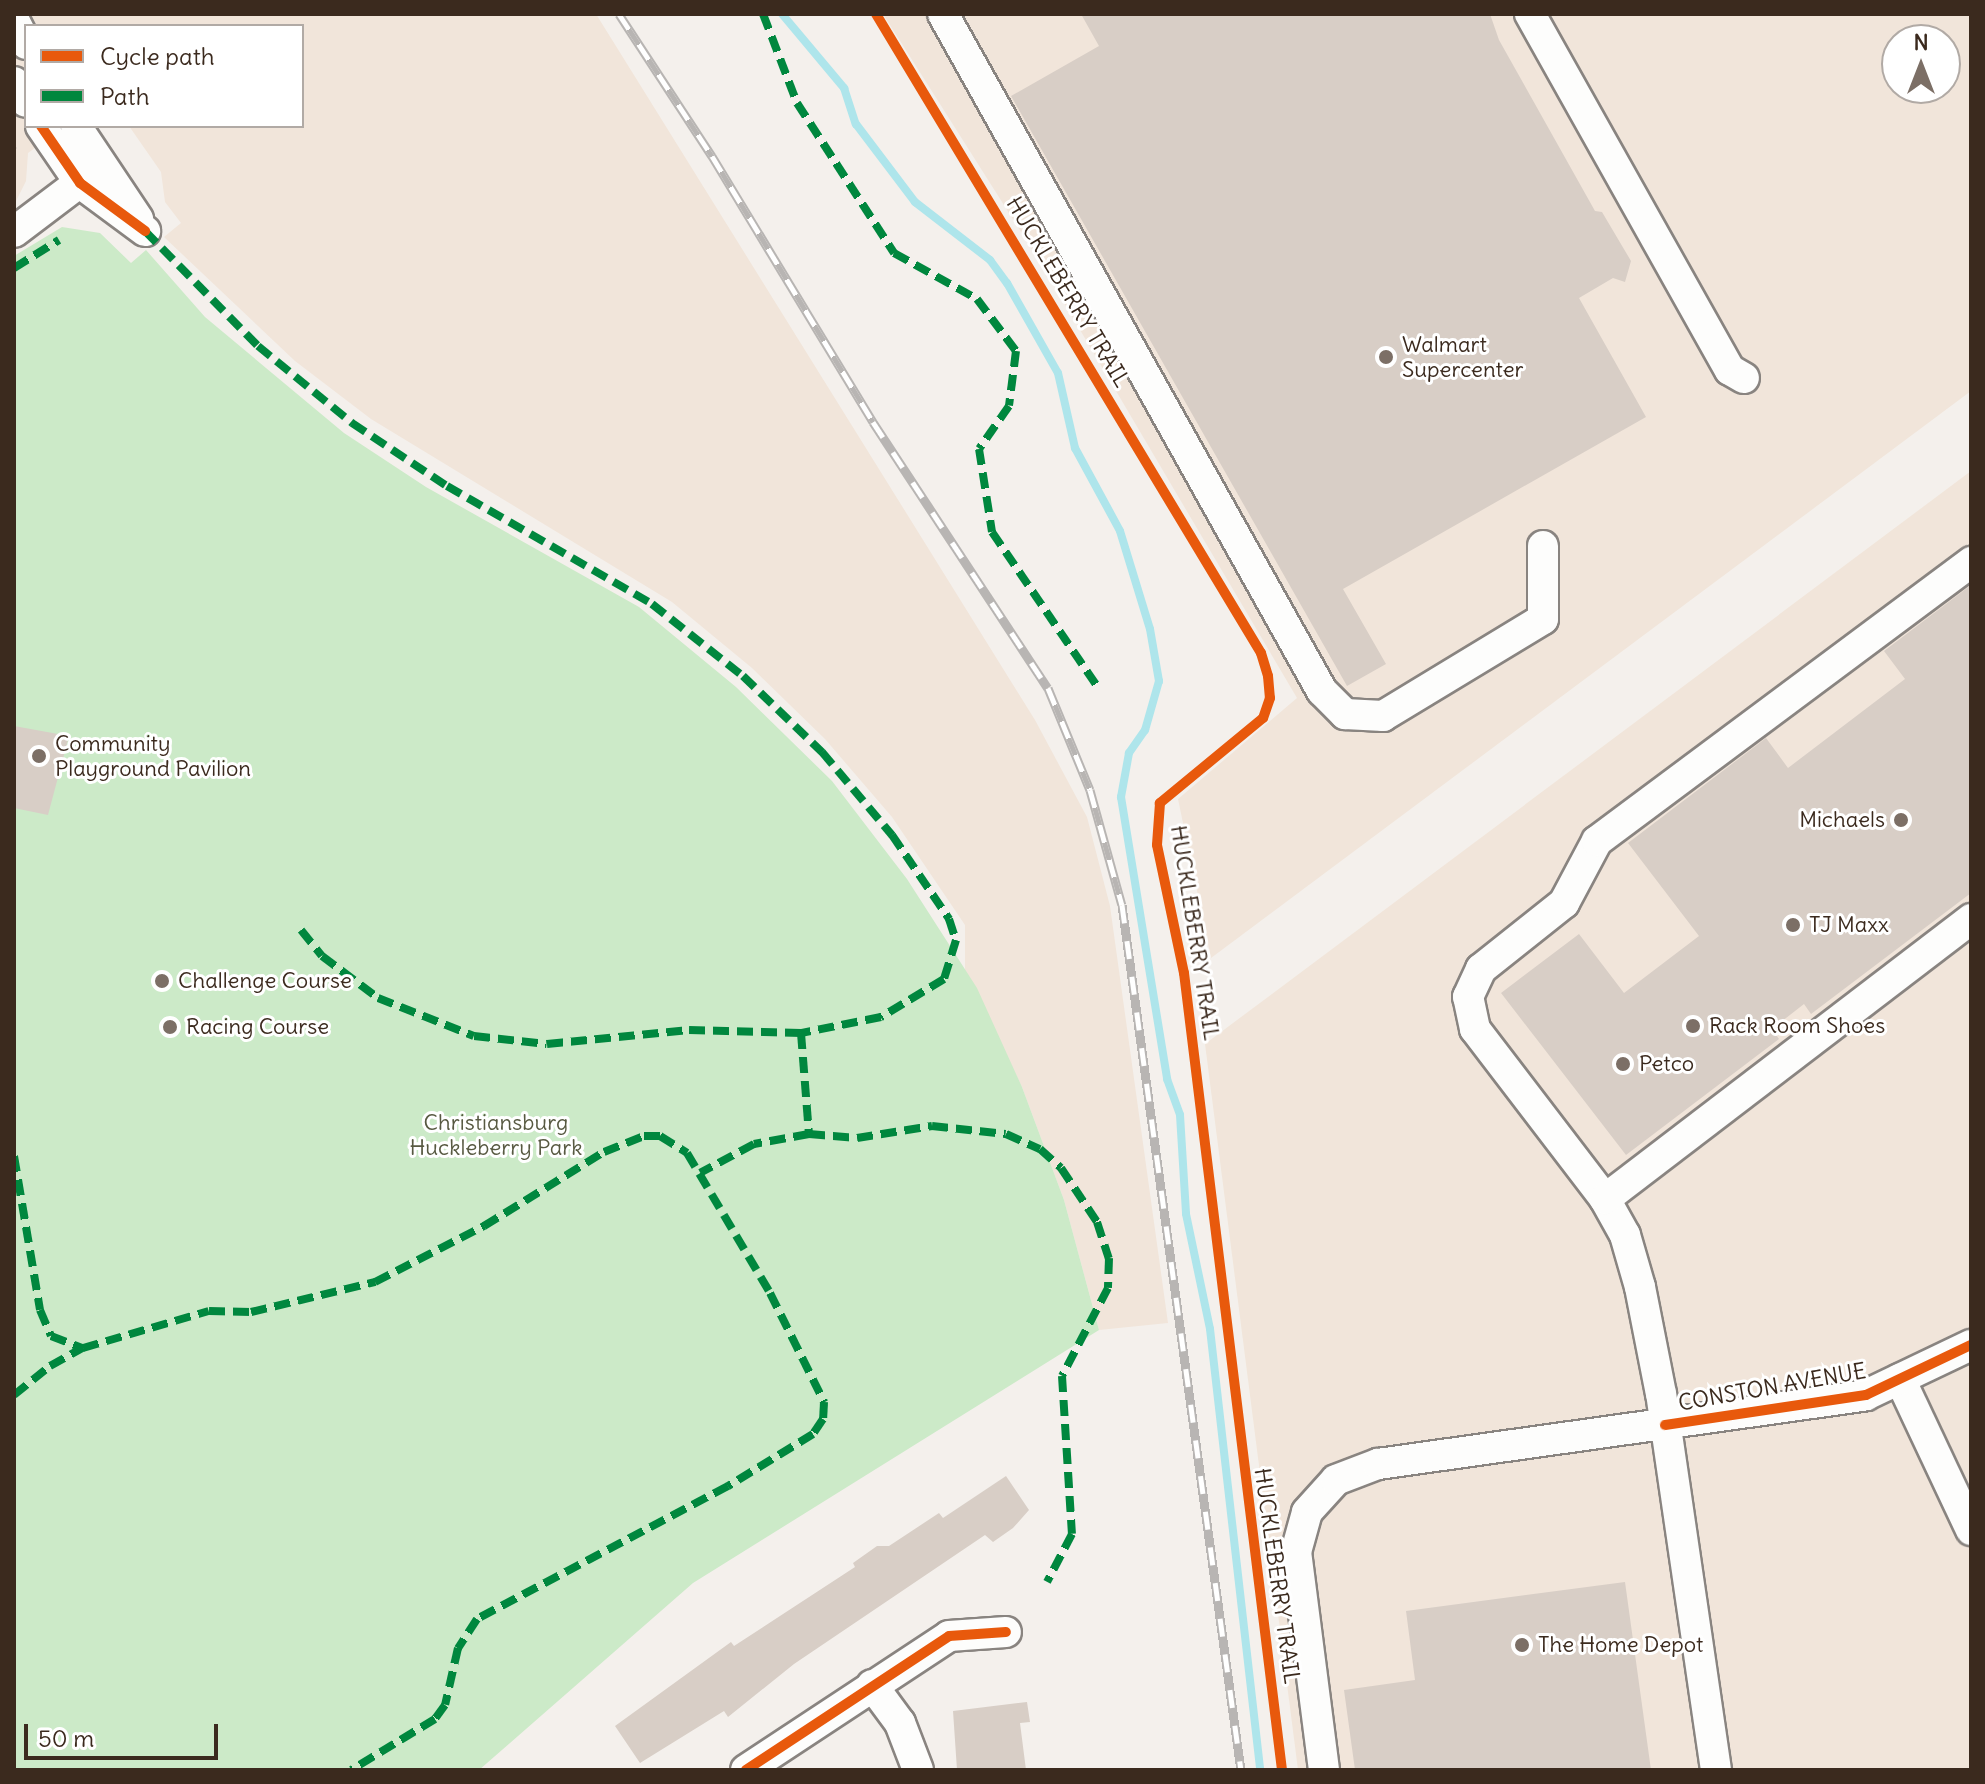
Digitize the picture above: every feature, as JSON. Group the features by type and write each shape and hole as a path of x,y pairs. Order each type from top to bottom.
{"street":[{"path":"943,14 1322,691 1345,714 1383,716 1543,619 1543,546"},
{"path":"1530,14 1730,370 1744,378"},
{"path":"14,20 24,40"},
{"path":"42,128 80,183 145,231 104,163 78,128"},
{"path":"14,232 104,163"},
{"path":"1716,1770 1665,1425 1640,1287 1625,1235 1605,1199 1475,1029 1468,997 1481,969 1564,903 1597,841 1971,562"},
{"path":"1605,1199 1971,919"},
{"name":"CONSTON AVENUE","path":"1324,1770 1296,1552 1307,1512 1336,1480 1378,1464 1866,1395 1971,1345"},
{"path":"1900,1379 1971,1530"},
{"path":"746,1770 949,1636 1006,1632"},
{"path":"872,1685 900,1723 918,1770"}],"shaded area":[{"path":"14,14 596,14 1035,720 1087,817 1110,906 1168,1323 1099,1330 1064,1200 1022,1087 965,970 965,925 892,817 825,739 752,668 672,602 371,419 295,361 164,237 181,223 165,202 161,172 130,128 304,128 304,24 24,24 24,128 62,128 28,153 26,181 14,205"},
{"path":"883,14 1971,14 1971,391 1211,958 1178,799 1297,698 1040,262"},
{"path":"1971,471 1971,1770 1298,1770 1205,1044"}],"green space":[{"name":"Christiansburg Huckleberry Park","path":"62,227 100,233 131,263 146,250 205,317 344,433 426,487 639,607 736,687 832,781 907,879 977,988 1022,1087 1064,1200 1099,1330 693,1583 479,1770 14,1770 14,256"}],"building":[{"name":"Walmart Supercenter","path":"1081,14 1490,14 1499,40 1595,211 1602,212 1631,261 1625,282 1613,278 1579,298 1646,417 1343,589 1386,664 1347,686 1011,96 1099,46"},
{"path":"1971,585 1971,893 1811,1014 1804,1004 1772,1029 1779,1039 1626,1155 1501,993 1579,934 1624,993 1699,936 1628,843 1766,738 1788,768 1905,679 1884,651"},
{"name":"Community Playground Pavilion","path":"14,726 69,736 48,815 14,808"},
{"path":"1006,1476 1029,1510 1013,1528 993,1542 985,1535 794,1664 728,1717 724,1711 640,1763 615,1726 731,1642 734,1646 855,1567 853,1563 877,1546 889,1546 939,1513 943,1518"},
{"name":"The Home Depot","path":"1625,1582 1651,1770 1355,1770 1344,1690 1415,1680 1406,1611"},
{"path":"1027,1702 1030,1722 1020,1723 1026,1770 957,1770 953,1711"}],"waterway":[{"path":"782,14 844,88 856,124 915,202 990,260 1007,283 1058,373 1075,448 1120,531 1150,629 1159,681 1145,730 1129,753 1121,797 1167,1079 1180,1115 1186,1214 1210,1329 1260,1770"}],"railway":[{"path":"619,14 712,156 873,422 1048,688 1090,790 1122,905 1241,1770"}],"marked path":[{"path":"763,14 797,103 894,253 977,299 1016,351 1009,406 979,449 992,532 1097,686"},
{"path":"145,231 258,346 352,423 447,486 652,604 743,676 822,752 892,835 949,919 956,940 944,979 881,1017 801,1033 809,1134 754,1144 700,1173"},
{"path":"14,268 59,240"},
{"path":"301,930 322,956 378,998 474,1036 547,1044 689,1030 801,1033"},
{"path":"809,1134 857,1138 932,1126 1006,1134 1040,1149 1061,1168 1097,1222 1109,1258 1108,1288 1062,1376 1072,1534 1047,1582"},
{"path":"14,1395 50,1366 83,1348 209,1311 251,1312 375,1282 484,1226 604,1152 644,1136 660,1136 687,1153 770,1293 824,1402 823,1419 813,1434 728,1486 477,1619 458,1648 445,1705 435,1719 351,1770"},
{"path":"14,1156 40,1310 51,1336 83,1348"}],"cycle path":[{"name":"HUCKLEBERRY TRAIL","path":"876,14 1261,653 1268,676 1270,698 1263,718 1160,803 1157,845 1184,973 1282,1770"},
{"path":"42,128 80,183 145,231"},
{"path":"1665,1425 1866,1395 1971,1345"},
{"path":"746,1770 949,1636 1006,1632"}],"place":[{"name":"Walmart Supercenter","path":"1386,357"},
{"name":"Community Playground Pavilion","path":"39,756"},
{"name":"Michaels","path":"1901,820"},
{"name":"TJ Maxx","path":"1793,925"},
{"name":"Challenge Course","path":"162,981"},
{"name":"Rack Room Shoes","path":"1693,1026"},
{"name":"Racing Course","path":"170,1027"},
{"name":"Petco","path":"1623,1064"},
{"name":"The Home Depot","path":"1522,1645"}]}
